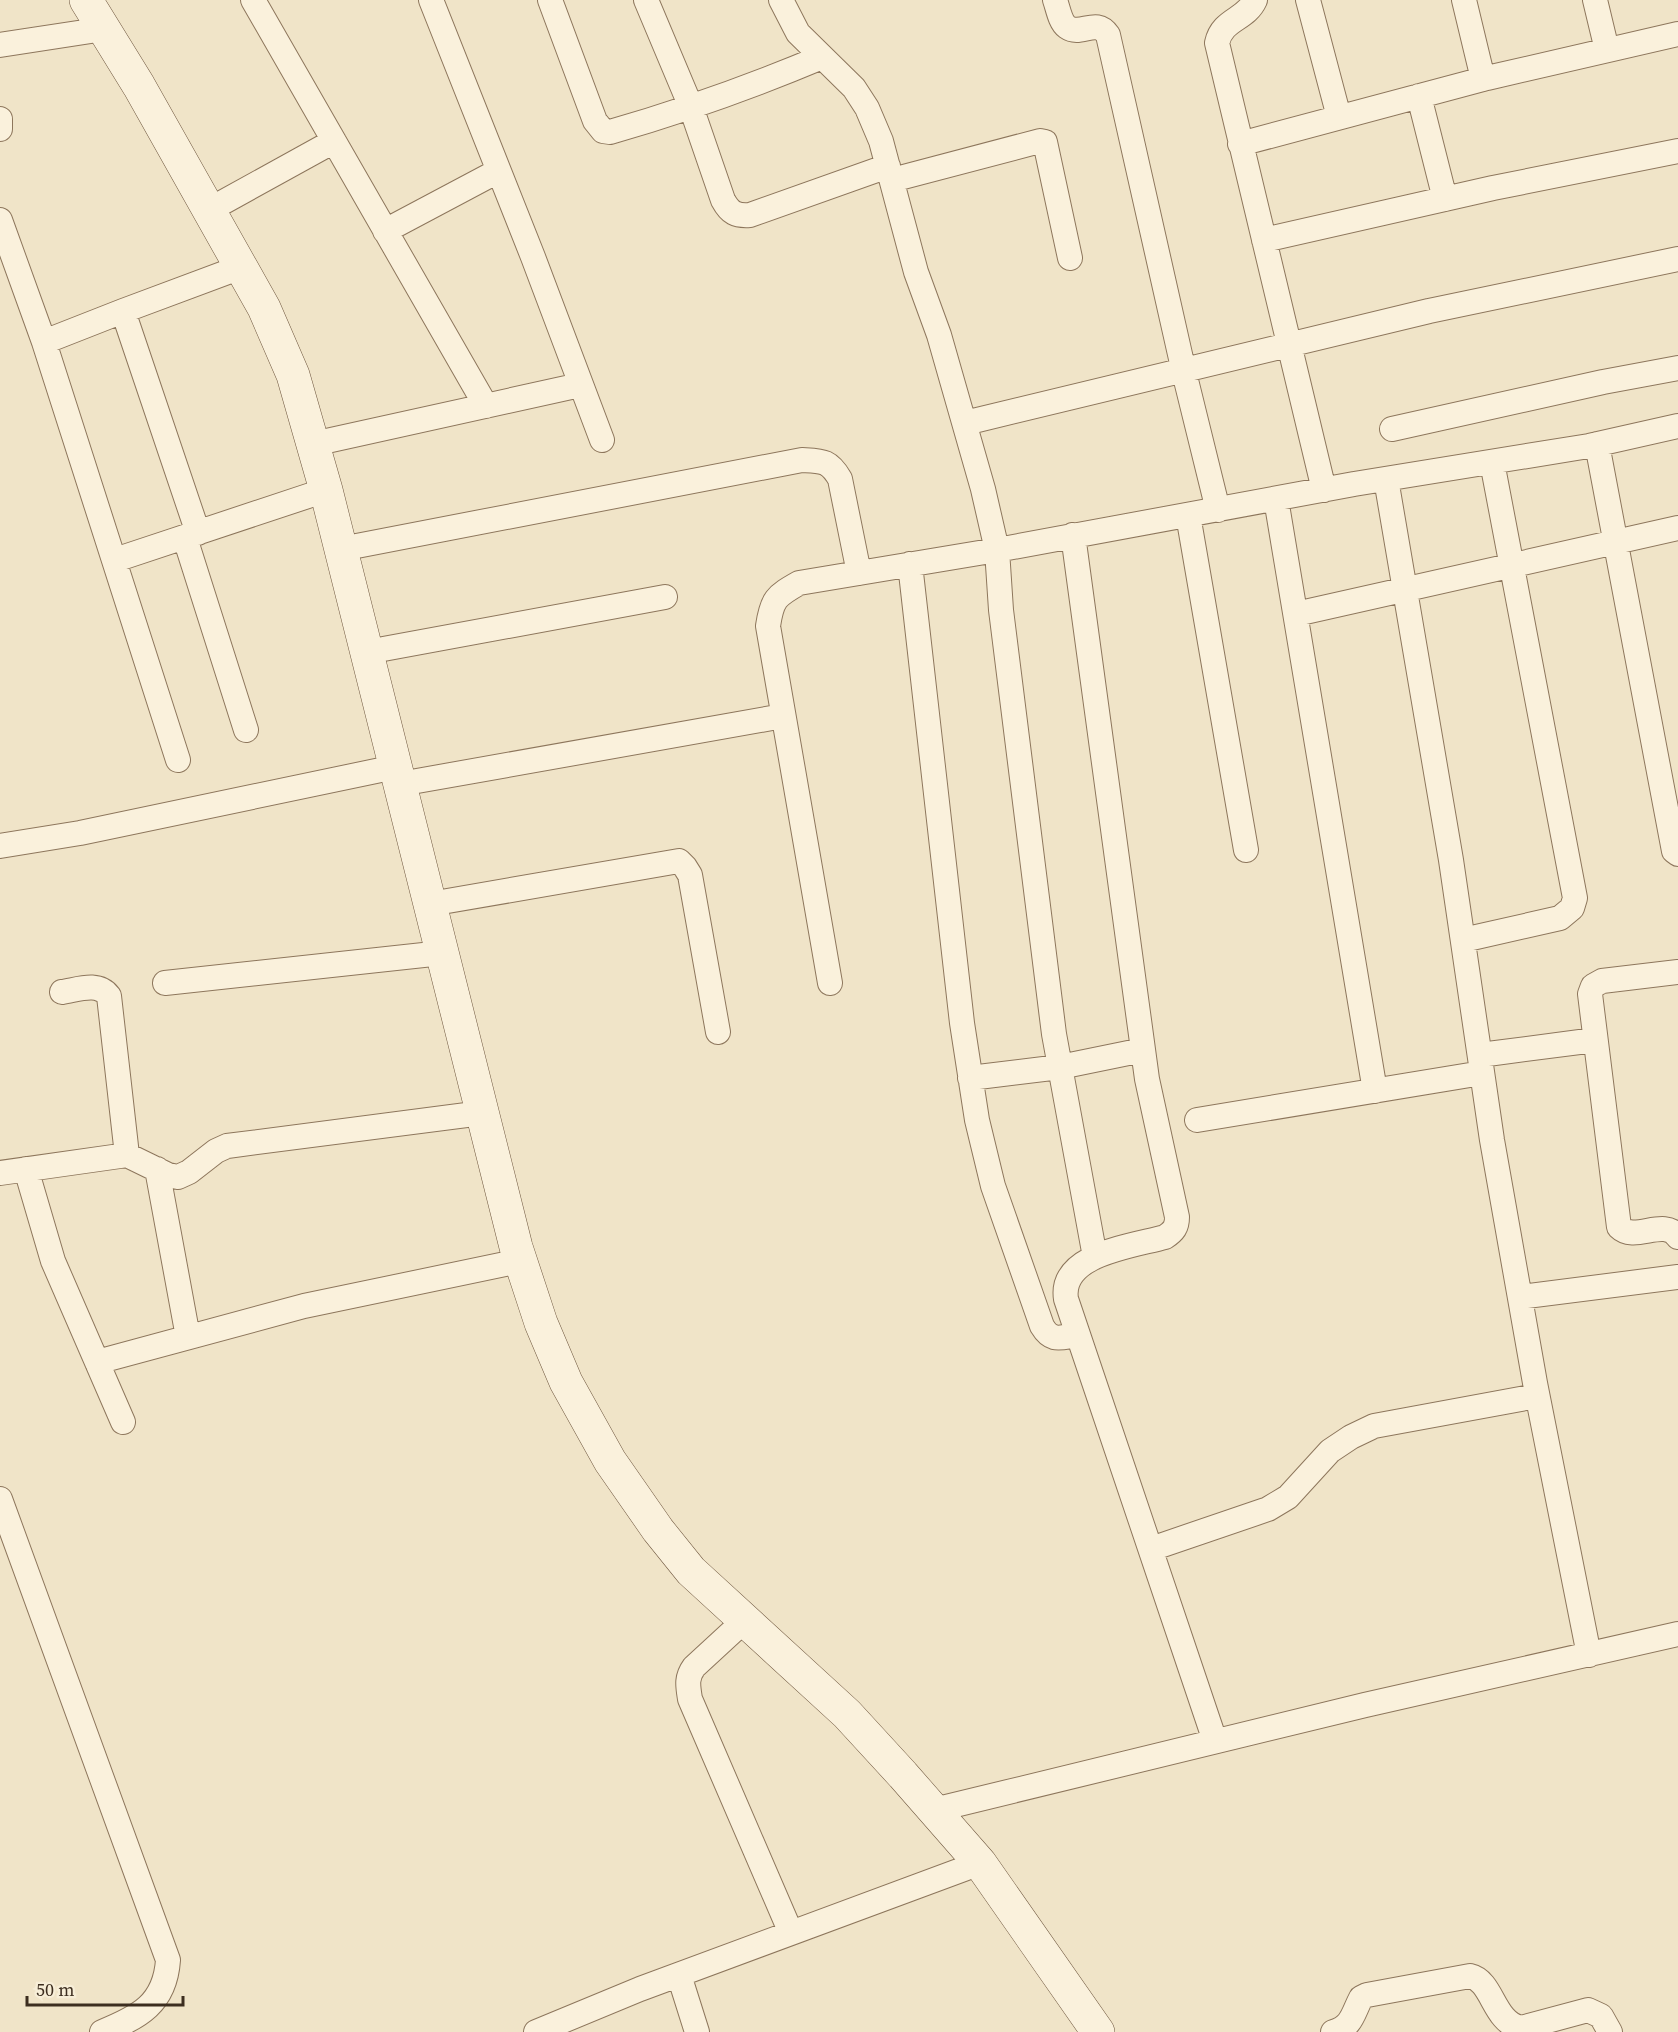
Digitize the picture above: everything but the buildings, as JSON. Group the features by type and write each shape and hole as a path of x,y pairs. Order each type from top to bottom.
{"street":[{"path":"86,0 139,86 264,308 293,375 326,490 520,1261 541,1323 566,1382 610,1461 658,1530 691,1571 847,1714 934,1810 980,1863 1098,2032"},
{"path":"253,0 486,406"},
{"path":"431,0 602,440"},
{"path":"550,0 595,121 603,131 610,132 691,107 753,86 822,57"},
{"path":"646,0 691,107 723,200 729,210 738,216 750,215 890,173 1040,141 1046,142 1070,258"},
{"path":"781,0 798,33 854,88 867,108 881,141 916,272 939,335 983,489 997,550 1001,610 1060,1067 1095,1257"},
{"path":"1055,0 1067,27 1078,30 1099,27 1104,29 1108,35 1184,372 1218,510"},
{"path":"1256,0 1247,11 1223,28 1217,44 1239,144 1324,490"},
{"path":"1308,0 1339,117"},
{"path":"1464,0 1484,79"},
{"path":"1595,0 1608,50"},
{"path":"0,45 104,29"},
{"path":"1239,144 1484,79 1678,34"},
{"path":"1419,96 1445,199"},
{"path":"0,119 0,129"},
{"path":"209,210 334,141"},
{"path":"1264,240 1445,199 1678,151"},
{"path":"385,231 498,171"},
{"path":"0,220 44,342 178,760"},
{"path":"965,423 1184,372 1429,310 1678,259"},
{"path":"44,342 241,267"},
{"path":"123,310 191,535 246,730"},
{"path":"1392,429 1678,368"},
{"path":"313,444 580,385"},
{"path":"830,983 768,626 771,606 782,593 800,583 1597,444 1678,426"},
{"path":"1597,444 1674,851 1678,855"},
{"path":"341,549 802,460 822,461 833,468 840,479 859,573"},
{"path":"1463,940 1560,918 1572,908 1575,898 1492,462"},
{"path":"1386,479 1451,860 1481,1064 1520,1297 1589,1654"},
{"path":"115,560 326,490"},
{"path":"1276,499 1375,1091"},
{"path":"1188,515 1246,850"},
{"path":"1296,614 1678,528"},
{"path":"1073,536 1147,1079 1177,1226 1165,1237 1095,1257 1076,1268 1064,1288 1215,1741"},
{"path":"910,564 939,836 962,1023 977,1120 993,1186 1042,1326 1047,1335 1053,1338 1078,1335"},
{"path":"367,652 665,597"},
{"path":"0,846 398,775 783,716"},
{"path":"430,904 679,861 686,867 690,876 718,1032"},
{"path":"165,983 442,952"},
{"path":"1678,972 1602,981 1593,986 1590,994 1619,1227 1629,1233 1666,1228 1673,1230 1678,1237"},
{"path":"62,992 99,987 109,996 127,1155"},
{"path":"1197,1120 1375,1091 1481,1064 1595,1040"},
{"path":"970,1078 1060,1067 1143,1050"},
{"path":"0,1173 127,1155 168,1175 178,1177 184,1176 216,1150 227,1146 482,1113"},
{"path":"26,1169 53,1261 123,1422"},
{"path":"157,1169 188,1338"},
{"path":"97,1362 304,1306 520,1261"},
{"path":"1520,1297 1678,1277"},
{"path":"1150,1549 1268,1509 1288,1497 1330,1451 1374,1426 1538,1396"},
{"path":"0,1498 168,1959 167,1975 161,1991 135,2026 102,2032"},
{"path":"745,1620 694,1667 689,1674 687,1685 690,1699 791,1933"},
{"path":"934,1810 1365,1705 1678,1634"},
{"path":"536,2032 679,1975 980,1863"},
{"path":"679,1975 697,2032"},
{"path":"1332,2032 1348,2025 1361,1998 1367,1995 1470,1976 1479,1982 1511,2026 1521,2028 1588,2010 1601,2016 1610,2032"}]}
